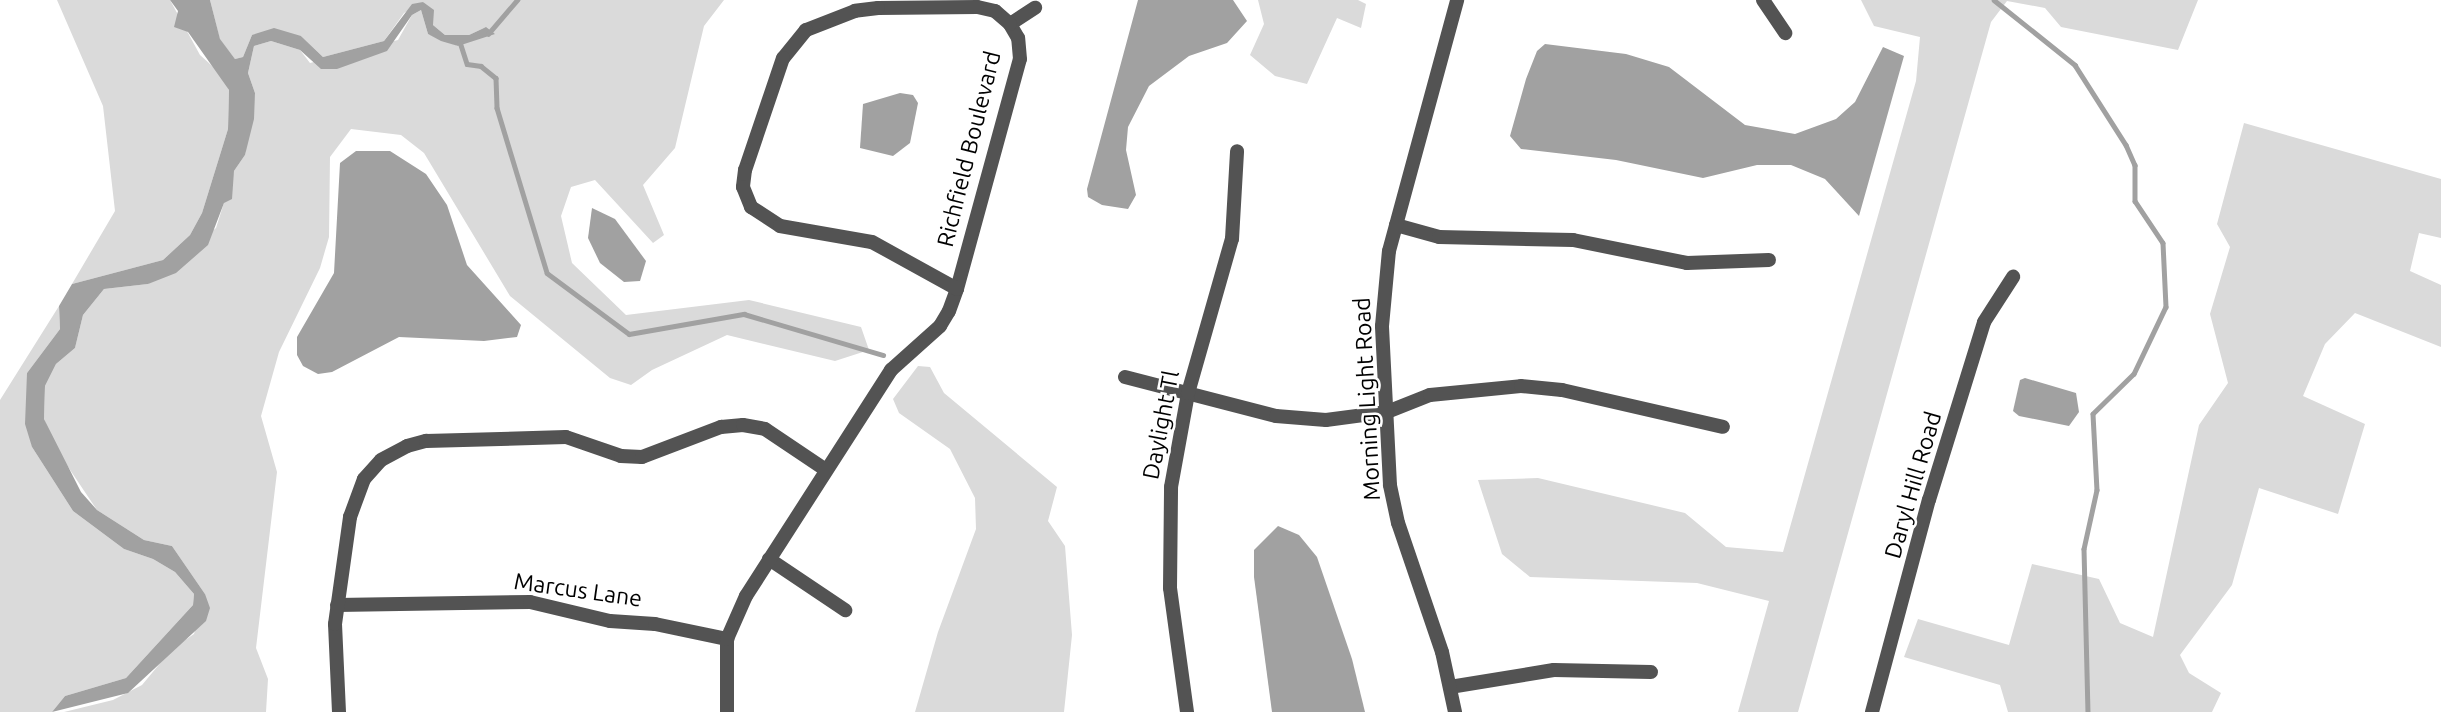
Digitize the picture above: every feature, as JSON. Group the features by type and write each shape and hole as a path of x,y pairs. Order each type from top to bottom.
{"street":[{"name":"Morning Light Road","path":"1455,712 1416,566 1398,523 1390,485 1384,281 1396,225 1457,0"},
{"path":"1763,0 1785,33"},
{"name":"Richfield Boulevard","path":"727,712 727,639 769,559 891,370 940,326 957,289 1020,59 1018,38 1010,24 995,11 977,7 878,8 855,11 806,30 783,58 745,170 743,187 751,206 765,219 872,242 957,289"},
{"path":"1010,24 1035,8"},
{"name":"Daylight Tl","path":"1187,712 1170,588 1171,487 1188,393 1232,239 1237,151"},
{"path":"1396,225 1438,237 1573,240 1687,263 1769,260"},
{"name":"Daryl Hill Road","path":"1872,712 1929,500 1984,322 2013,277"},
{"path":"1125,377 1276,416 1326,420 1387,412 1430,395 1521,386 1562,390 1723,427"},
{"path":"339,712 334,659 350,517 364,479 381,460 426,441 566,437 621,456 642,457 720,427 743,425 765,429 826,470"},
{"path":"769,559 845,610"},
{"name":"Marcus Lane","path":"338,605 530,601 610,621 655,624 727,639"},
{"path":"1450,687 1554,670 1651,672"}],"shaded area":[{"path":"57,0 170,0 200,55 220,73 229,90 228,129 202,213 190,235 163,260 72,284 115,211 103,106"},
{"path":"170,0 210,0 220,39 235,59 243,57 252,35 274,28 301,36 323,57 384,41 412,4 423,2 434,10 433,25 445,35 469,35 486,27 495,34 458,46 441,41 428,34 421,10 412,15 387,51 337,69 321,69 300,50 271,41 254,46 248,73 255,93 254,119 245,155 234,171 232,199 224,203 208,245 176,273 148,284 104,289 83,315 75,348 56,364 45,386 44,419 81,492 97,510 144,540 172,546 205,594 210,608 206,621 128,693 52,712 65,696 126,678 193,605 194,594 175,572 153,559 124,549 73,511 32,447 25,424 27,373 60,329 59,306 72,284 163,260 190,235 202,213 228,129 229,90 188,32 174,27 178,11"},
{"path":"210,0 724,0 704,26 675,148 643,185 664,235 653,243 595,180 571,187 561,216 572,263 626,315 749,300 861,327 869,350 835,361 727,335 652,370 631,385 610,378 510,296 424,153 401,135 351,129 330,157 329,237 320,268 279,352 261,416 277,472 256,648 268,679 266,712 64,712 113,700 142,685 172,649 194,634 205,594 172,546 144,540 97,510 56,449 44,419 45,386 56,364 75,348 83,315 104,289 148,284 216,228 234,171 245,155 255,93 248,73 254,46 271,41 300,50 310,63 398,40 412,15 421,10 428,34 458,46 486,27 469,35 445,35 433,25 423,2 404,13 384,41 323,57 301,36 252,35 243,57 235,59 220,40"},
{"path":"1138,0 1233,0 1247,21 1227,43 1189,56 1149,86 1128,127 1126,150 1136,195 1128,209 1102,205 1088,197 1087,189"},
{"path":"1258,0 1358,0 1366,4 1361,28 1337,18 1307,84 1275,76 1250,55 1264,24"},
{"path":"1861,0 2198,0 2178,50 2061,27 2045,8 2007,1 1991,22 1798,712 1738,712 1769,601 1697,583 1530,577 1502,554 1478,480 1538,478 1685,513 1726,547 1783,552 1916,81 1920,37 1874,26"},
{"path":"1545,44 1626,54 1669,67 1745,125 1795,134 1836,119 1855,102 1883,47 1904,56 1859,216 1825,179 1791,165 1757,165 1703,178 1616,160 1521,149 1510,136 1526,79 1537,51"},
{"path":"900,93 913,95 918,103 910,143 893,156 860,148 863,104"},
{"path":"2244,123 2441,179 2441,238 2419,233 2410,271 2441,285 2441,347 2355,313 2325,344 2303,396 2365,424 2338,514 2259,488 2232,585 2180,655 2189,673 2221,693 2212,712 2008,712 2000,685 1904,657 1918,619 2009,645 2032,564 2099,579 2120,623 2153,637 2199,425 2228,383 2210,314 2230,247 2217,224"},
{"path":"356,151 390,151 426,174 447,205 467,265 521,325 517,337 484,341 399,337 332,372 318,374 303,366 297,355 297,337 334,273 340,163"},
{"path":"592,208 615,219 646,261 640,281 624,282 600,263 588,238"},
{"path":"59,306 60,329 27,373 32,447 73,511 124,549 153,559 175,572 194,594 193,605 126,678 65,696 52,712 0,712 0,400"},
{"path":"918,366 930,367 944,393 1057,487 1048,521 1065,546 1072,635 1064,712 915,712 938,632 976,529 975,498 950,449 899,413 893,399"},
{"path":"2025,378 2076,393 2079,412 2069,426 2019,416 2013,411 2020,380"},
{"path":"1278,526 1299,535 1317,557 1352,659 1365,712 1272,712 1254,577 1254,550"}],"waterway":[{"path":"488,34 517,0"},
{"path":"1994,0 2075,65 2126,145 2135,165 2135,201 2163,243 2166,307 2134,374 2093,414 2097,490 2084,549 2088,712"},
{"path":"460,42 467,64 481,66 496,78 497,108 547,273 629,334 744,314 883,355"}]}
